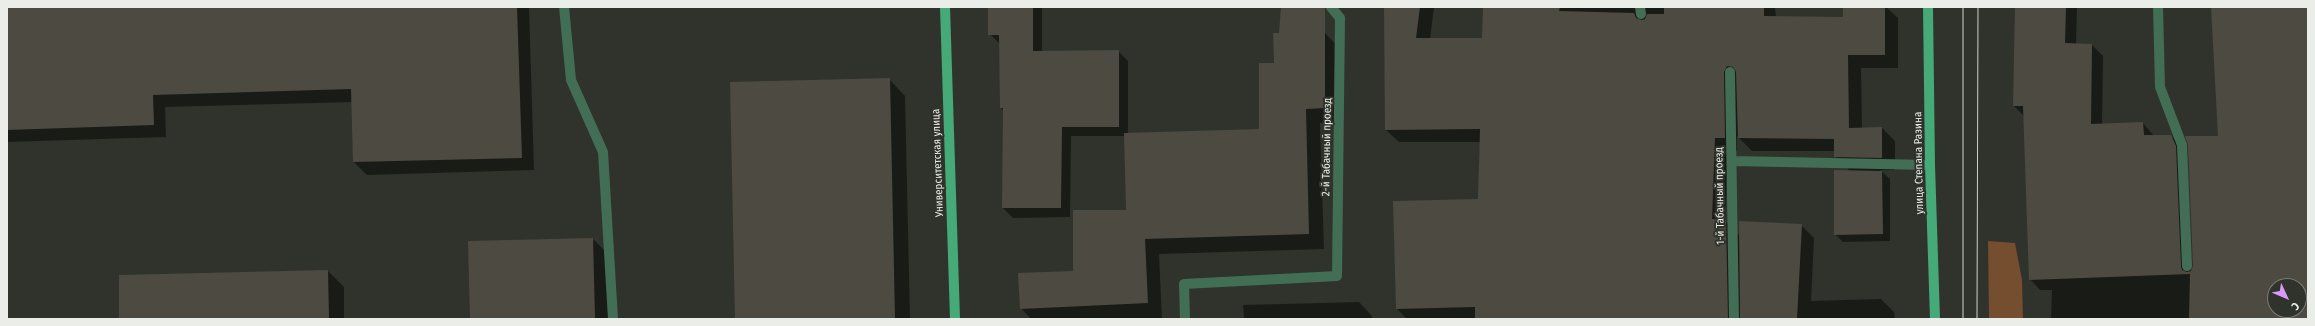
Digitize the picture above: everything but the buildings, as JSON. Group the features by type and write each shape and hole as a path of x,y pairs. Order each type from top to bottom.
{"main road":[{"name":"Университетская улица","path":"945,7 955,319"},
{"name":"улица Степана Разина","path":"1928,7 1930,165 1935,319"}],"street":[{"path":"564,7 571,80 603,152 613,319"},
{"name":"2-й Табачный проезд","path":"1185,319 1184,284 1337,276 1340,18 1332,7"},
{"path":"2158,7 2160,87 2182,145 2187,266"},
{"name":"1-й Табачный проезд","path":"1730,72 1734,319"},
{"path":"1732,161 1930,165"}],"shaded area":[{"path":"1988,241 2015,243 2022,280 2023,319 1989,319"}],"tram line":[{"path":"1963,7 1963,319"},
{"path":"1977,319 1978,7"}]}
